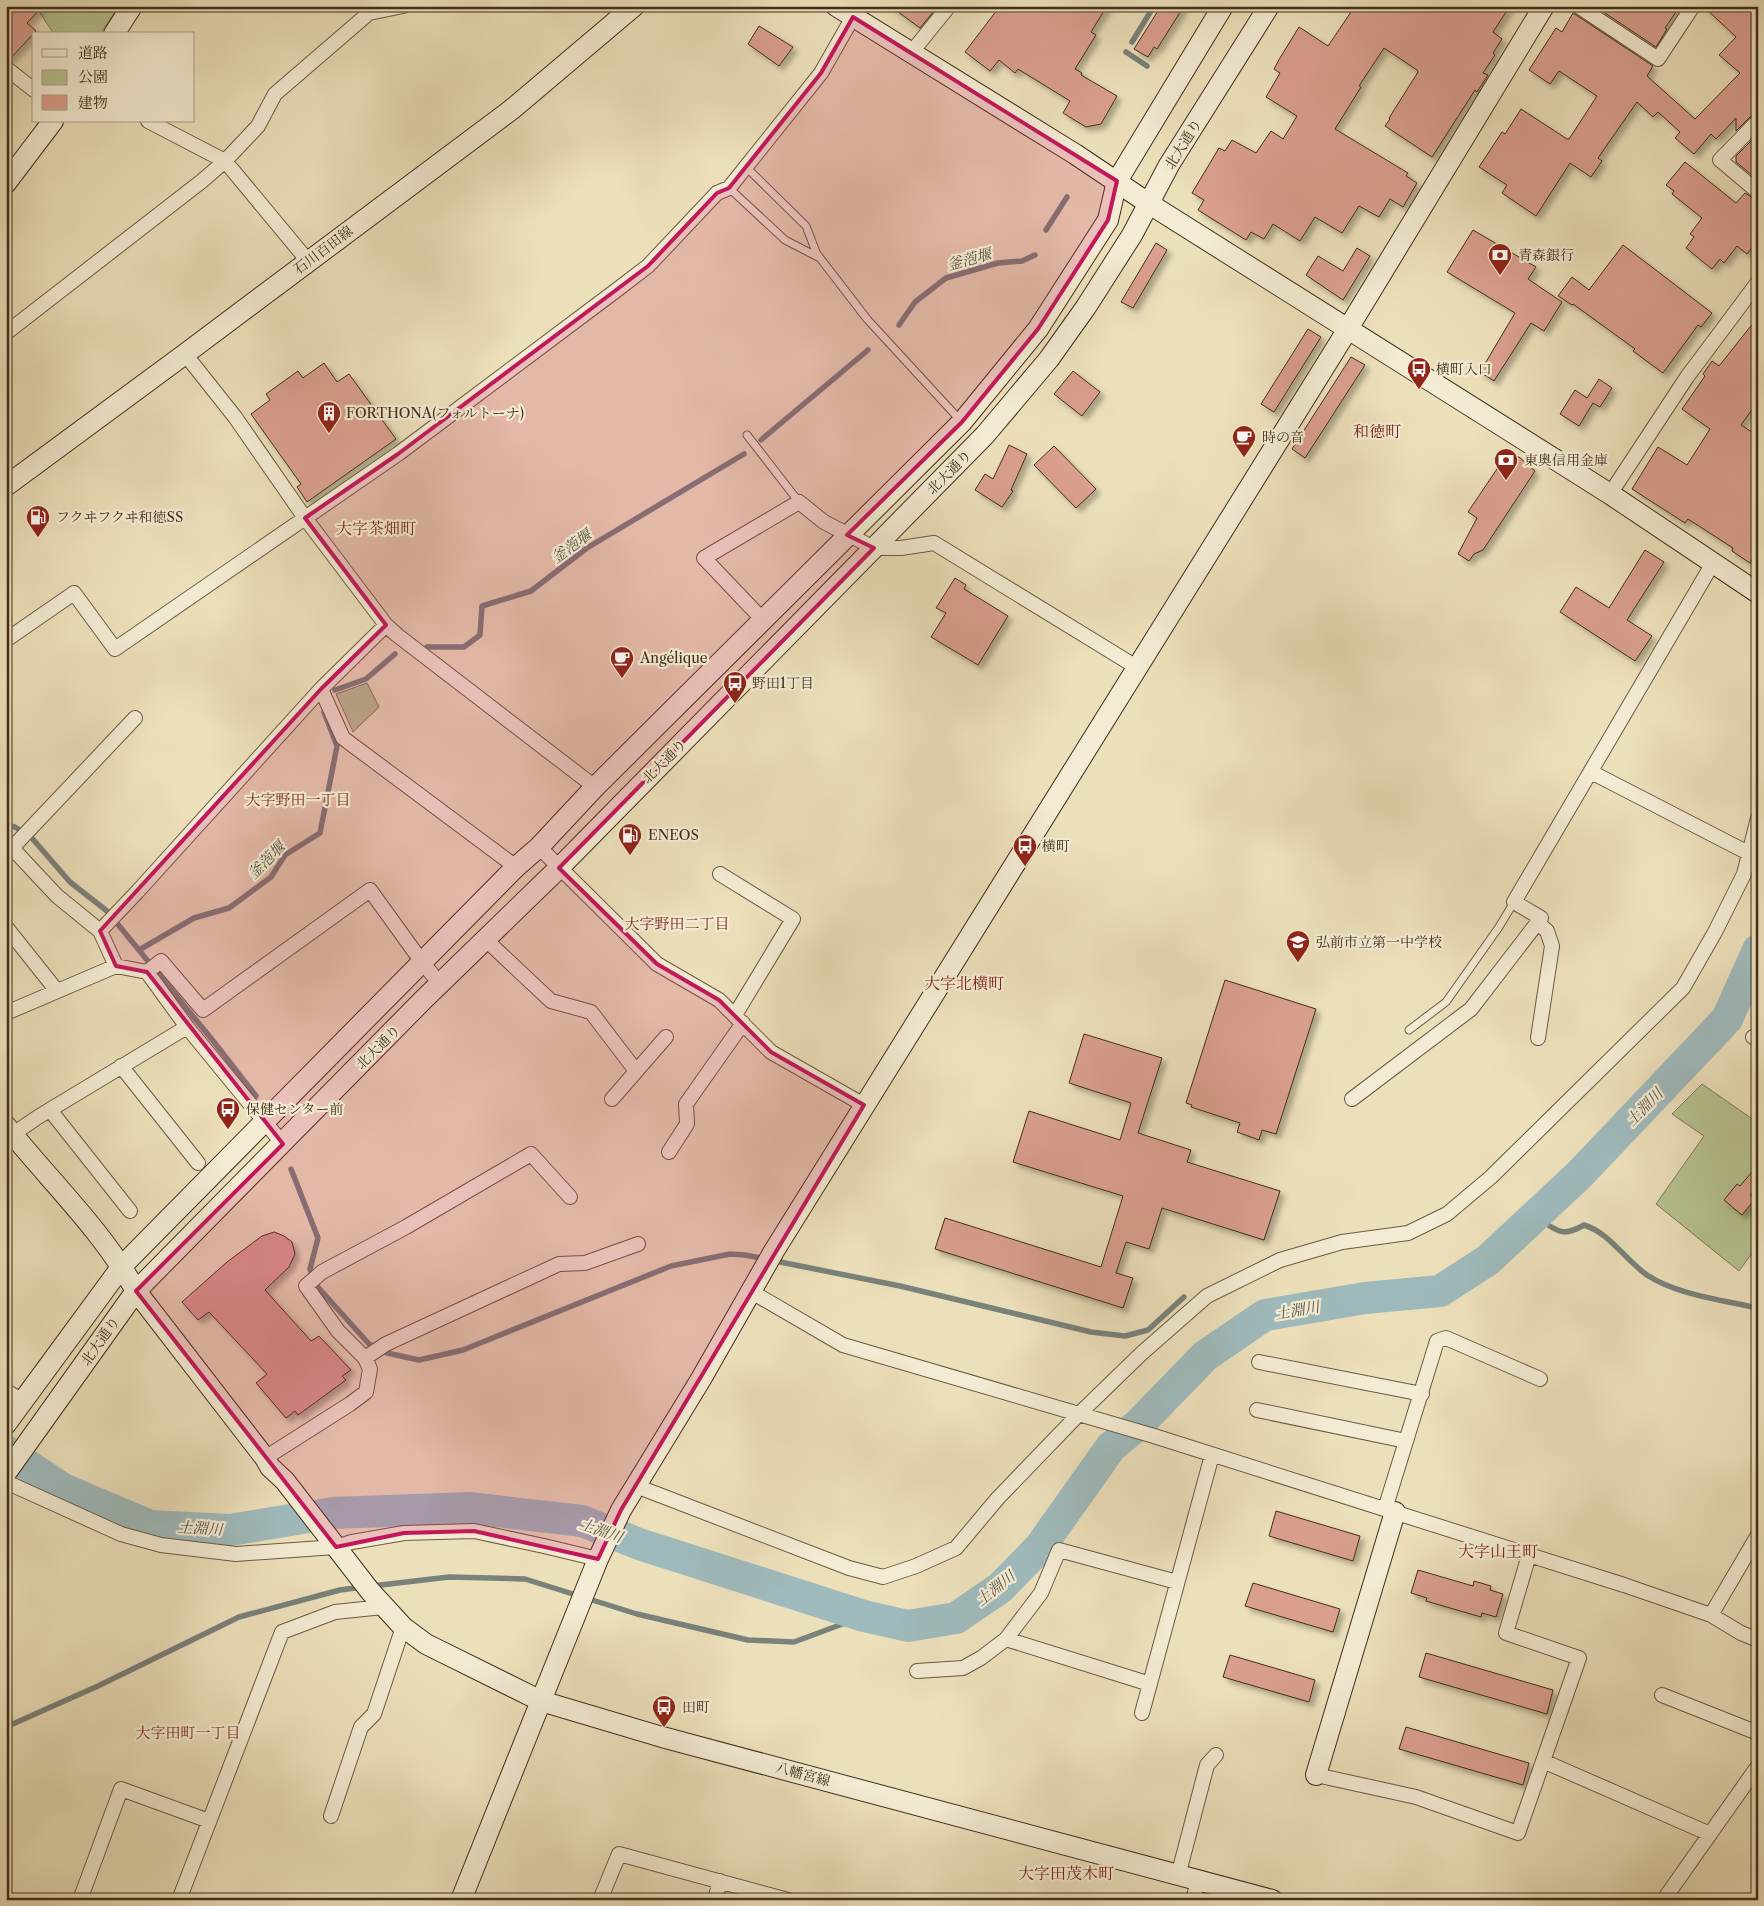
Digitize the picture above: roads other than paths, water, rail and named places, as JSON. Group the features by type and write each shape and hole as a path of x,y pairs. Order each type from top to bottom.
{"street":[{"path":"115,32 132,6"},
{"path":"6,333 226,161 258,126 275,94 368,13 403,6"},
{"name":"石川百田線","path":"9,478 185,354 511,110 634,6"},
{"path":"836,6 1117,181 1148,203 1610,494 1758,593"},
{"path":"911,53 949,6"},
{"name":"北大通り","path":"6,1424 16,1400 122,1266 516,867 539,847 595,787 962,422 1038,329 1108,220 1117,181 1223,6"},
{"name":"北大通り","path":"6,1473 136,1291 440,984 558,868 985,435 1049,359 1086,307 1132,235 1170,165 1268,6"},
{"path":"461,1900 540,1701 621,1510 701,1379 750,1291 864,1105 1138,668 1544,6"},
{"path":"1578,6 1658,59 1693,6"},
{"path":"6,640 74,593 115,649 398,454 640,272 718,193 729,188 821,73 853,17"},
{"path":"6,68 32,88"},
{"path":"1758,121 1720,160 1758,192"},
{"path":"6,183 52,122"},
{"path":"150,122 226,161 308,261"},
{"path":"1610,494 1687,377 1758,282"},
{"path":"185,354 235,417 305,518 386,625 396,635 595,787"},
{"path":"763,620 704,558 799,502 824,522 874,548 900,548 934,543 1138,668"},
{"path":"1352,1099 1471,1009 1538,923 1541,918 1514,902 1713,564"},
{"path":"108,923 321,689 386,625"},
{"path":"321,689 344,738 516,867"},
{"path":"108,923 57,896 9,847 136,718"},
{"path":"1591,772 1753,856"},
{"path":"636,1486 849,1568 883,1577 916,1566 956,1548 998,1498 1079,1414 1142,1353 1207,1296 1280,1260 1342,1242 1408,1233 1447,1214 1491,1177 1682,988 1715,932 1753,856 1758,818"},
{"path":"539,847 656,964 719,1000 771,1052 864,1105"},
{"path":"669,1152 688,1124 686,1104 739,1019 793,919 720,874"},
{"path":"6,1013 116,966 151,968 161,961 203,1010 370,890 440,984"},
{"path":"108,923 116,966"},
{"path":"1538,923 1547,931 1552,946 1538,1038"},
{"path":"6,927 57,991"},
{"path":"485,939 551,1001 591,1012 636,1071"},
{"path":"151,968 187,1027 282,1144"},
{"path":"9,1130 50,1110 187,1027"},
{"path":"612,1099 666,1037"},
{"path":"121,1066 198,1163"},
{"path":"50,1110 130,1211"},
{"name":"八幡宮線","path":"9,1130 99,1235 122,1266 136,1291 157,1315 270,1467 285,1481 370,1591 403,1627 426,1644 540,1701 1178,1876 1196,1890 1272,1900"},
{"path":"375,1351 338,1332 306,1286 322,1272 406,1227 532,1154 570,1196"},
{"path":"265,1458 366,1392 375,1351 559,1264 586,1263 638,1244"},
{"path":"750,1291 843,1345 1154,1436 1529,1555 1711,1615 1741,1633 1758,1640"},
{"path":"1529,1555 1506,1632 1579,1658 1518,1833 1416,1797 1316,1775 1390,1511 1406,1441 1438,1341 1446,1338 1540,1379"},
{"path":"1259,1362 1422,1394"},
{"path":"1258,1410 1406,1441"},
{"path":"1142,1713 1212,1455"},
{"path":"6,1482 121,1534 161,1545 236,1554 352,1542 404,1533 474,1531 600,1556"},
{"path":"1711,1615 1758,1535"},
{"path":"917,1671 964,1668 1006,1640 1041,1593 1059,1550 1177,1582"},
{"path":"179,1900 282,1632 335,1612 383,1607"},
{"path":"331,1816 361,1727 374,1714 403,1627"},
{"path":"1006,1640 1150,1684"},
{"path":"1662,1695 1758,1734"},
{"path":"1178,1876 1207,1765 1216,1755"},
{"path":"1543,1761 1710,1834"},
{"path":"1667,1895 1758,1766"},
{"path":"80,1900 121,1789 208,1821"},
{"path":"600,1900 619,1854 788,1900"},
{"path":"715,1900 720,1881"}],"lane":[{"path":"729,188 785,240 818,257 806,226 746,167"},
{"path":"816,253 867,319 962,422"},
{"path":"747,435 799,502"},
{"path":"1409,1030 1446,1002 1514,902"}],"waterway":[{"name":"釜萢堰","path":"1132,42 1154,6"},
{"name":"釜萢堰","path":"1126,52 1147,66"},
{"name":"釜萢堰","path":"1046,230 1067,197"},
{"name":"釜萢堰","path":"899,325 915,302 946,278 998,263 1022,261 1035,255"},
{"name":"釜萢堰","path":"761,440 868,350"},
{"name":"釜萢堰","path":"427,647 464,647 480,635 482,606 531,591 587,548 744,454"},
{"name":"釜萢堰","path":"335,690 366,679 395,654"},
{"name":"釜萢堰","path":"139,950 194,918 229,908 271,877 285,855 320,833 337,746 324,712"},
{"name":"釜萢堰","path":"6,825 15,827 31,837 70,882 107,911 256,1096"},
{"name":"土淵川","path":"6,1451 63,1489 150,1526 230,1530 333,1513 469,1508 582,1521 639,1544 864,1616 908,1626 956,1618 1000,1588 1040,1547 1111,1447 1139,1424 1205,1356 1265,1315 1365,1298 1440,1291 1488,1260 1580,1174 1727,1019 1758,950"},
{"path":"291,1169 318,1238 310,1269 316,1285 369,1344 387,1353 419,1360 463,1350 671,1266 730,1254 745,1255 900,1286 1091,1332 1125,1336 1148,1330 1184,1297"},
{"path":"1535,1217 1559,1231 1569,1231 1584,1225 1593,1229 1610,1240 1639,1269 1659,1282 1701,1296 1758,1308"},
{"path":"372,1586 449,1577 525,1579 637,1614 748,1640 794,1642 864,1616"},
{"path":"6,1727 98,1686 239,1617 340,1590 363,1587"}],"place":[{"name":"青森銀行","path":"1500,276"},
{"name":"横町入口","path":"1419,390"},
{"name":"FORTHONA(フォルトーナ)","path":"329,434"},
{"name":"時の音","path":"1244,458"},
{"name":"東奥信用金庫","path":"1506,481"},
{"name":"フクヰフクヰ和徳SS","path":"38,538"},
{"name":"Angélique","path":"622,679"},
{"name":"野田1丁目","path":"735,704"},
{"name":"ENEOS","path":"630,856"},
{"name":"横町","path":"1025,867"},
{"name":"弘前市立第一中学校","path":"1298,963"},
{"name":"保健センター前","path":"228,1130"},
{"name":"田町","path":"664,1728"}],"district":[{"name":"和徳町","path":"1377,431"},
{"name":"大字茶畑町","path":"376,528"},
{"name":"大字野田一丁目","path":"298,799"},
{"name":"大字野田二丁目","path":"677,923"},
{"name":"大字北横町","path":"964,983"},
{"name":"大字山王町","path":"1498,1551"},
{"name":"大字田町一丁目","path":"188,1732"},
{"name":"大字田茂木町","path":"1066,1873"}]}
